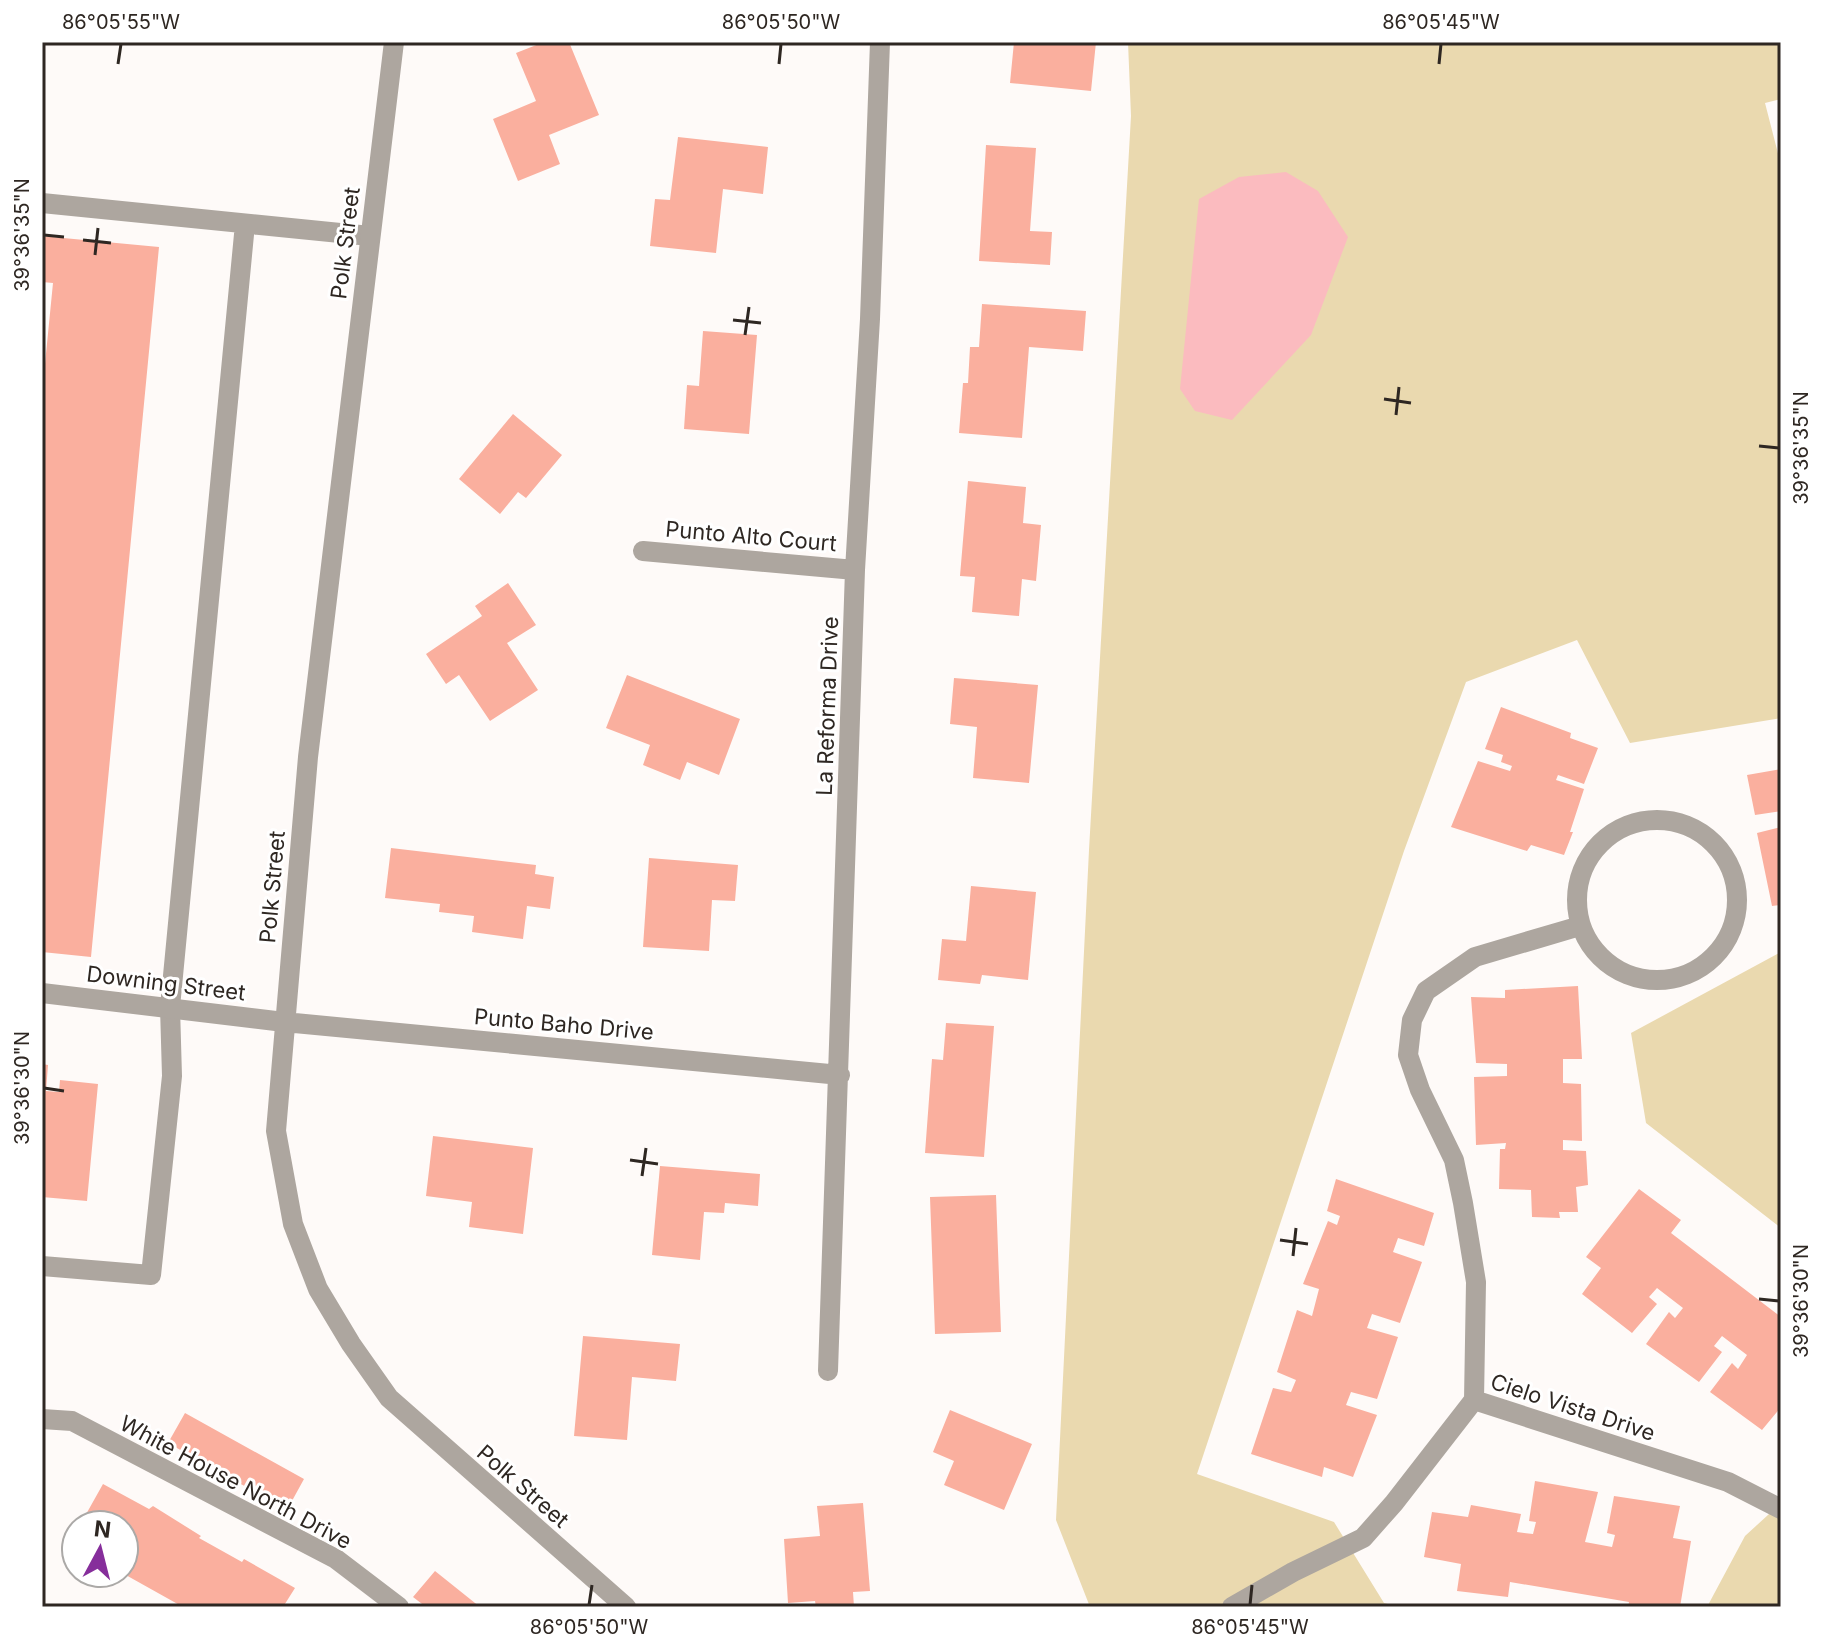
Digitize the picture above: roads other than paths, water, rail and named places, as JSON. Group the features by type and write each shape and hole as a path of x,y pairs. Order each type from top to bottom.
{"street":[{"name":"Polk Street","path":"394,42 308,757 276,1131 293,1224 318,1289 389,1398 626,1607"},
{"name":"La Reforma Drive","path":"828,1371 855,570 870,319 880,42"},
{"path":"42,203 370,236"},
{"path":"42,1266 151,1275 172,1076 170,1007 245,224"},
{"name":"Punto Alto Court","path":"643,551 855,570"},
{"path":"1649,820 1675,821 1699,831 1719,848 1733,870 1739,895 1736,922 1725,945 1707,964 1685,977 1659,982 1633,978 1610,966 1592,948 1580,926 1576,902 1584,868 1605,838 1625,826 1649,820"},
{"path":"1474,1400 1476,1282 1454,1160 1420,1090 1408,1055 1412,1020 1426,991 1475,957 1580,926"},
{"name":"Downing Street","path":"42,993 284,1022"},
{"name":"Punto Baho Drive","path":"284,1022 840,1075"},
{"name":"Cielo Vista Drive","path":"1232,1607 1293,1572 1363,1538 1474,1400 1728,1482 1781,1509"},
{"name":"White House North Drive","path":"42,1419 72,1421 308,1544 336,1559 399,1607"}]}
